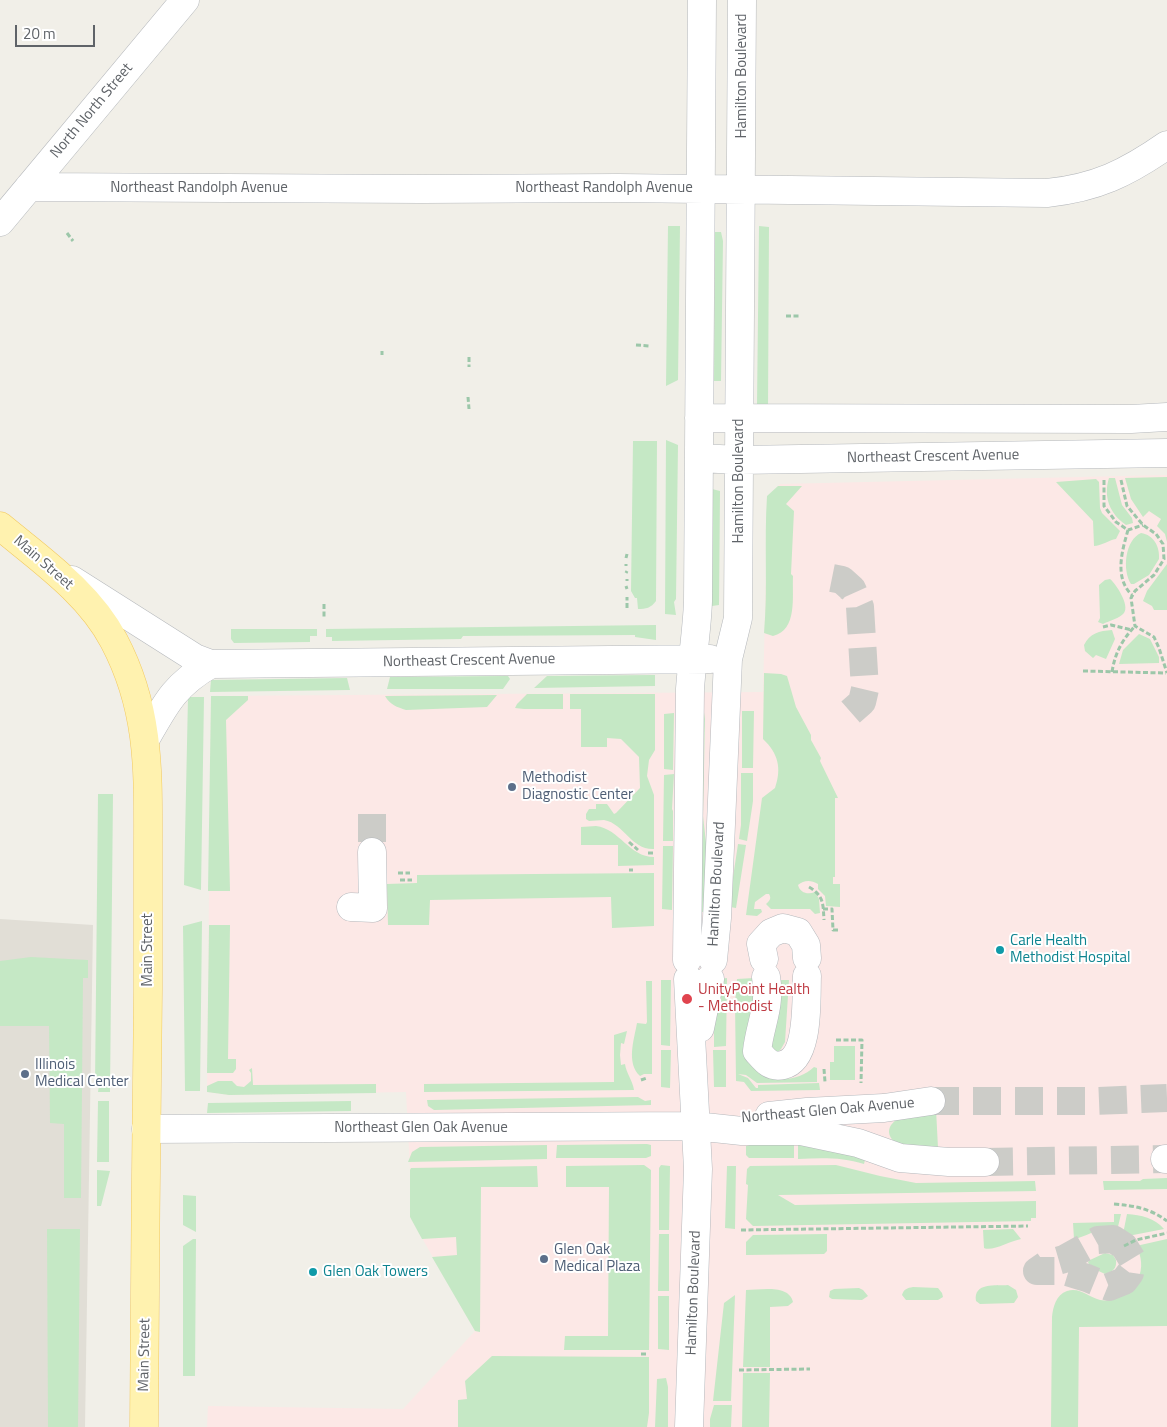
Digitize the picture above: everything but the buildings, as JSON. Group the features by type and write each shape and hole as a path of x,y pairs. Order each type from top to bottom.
{"main road":[{"name":"Main Street","path":"0,526 45,563 86,602 103,622 114,641 133,686 140,709 145,740 148,801 144,1427"}],"street":[{"name":"North North Street","path":"0,222 185,0"},
{"name":"Hamilton Boulevard","path":"689,1427 698,1169 692,1069 699,969 692,659 697,619 702,0"},
{"name":"Hamilton Boulevard","path":"699,969 717,918 728,659 738,618 742,0"},
{"name":"Northeast Randolph Avenue","path":"29,187 741,189 1047,193 1092,186 1140,164 1167,145"},
{"path":"699,418 1131,419 1167,417"},
{"name":"Northeast Crescent Avenue","path":"699,458 739,460 1167,453"},
{"name":"Northeast Crescent Avenue","path":"45,563 195,658 211,664 728,659"},
{"path":"145,740 171,696 188,678 211,664"},
{"path":"351,908 373,908 372,852"},
{"path":"784,928 798,932 806,945 807,967 804,1026 799,1052 788,1064 779,1066 769,1064 757,1051 759,1035 766,1014 768,988 761,944 772,933 784,928"},
{"name":"Northeast Glen Oak Avenue","path":"695,1126 754,1117 884,1108 931,1101"},
{"name":"Northeast Glen Oak Avenue","path":"146,1129 695,1126 742,1131 800,1131 858,1143 900,1158 949,1162 985,1162"}],"path":[{"path":"67,233 73,241"},
{"path":"786,316 801,316"},
{"path":"636,345 650,346"},
{"path":"468,357 469,367"},
{"path":"468,397 469,409"},
{"path":"1112,672 1114,657 1123,639 1135,626 1132,595 1154,575 1164,559 1163,544 1156,534 1143,525 1128,506 1120,474"},
{"path":"1104,475 1104,506 1116,522 1128,530"},
{"path":"1128,530 1143,525"},
{"path":"1128,530 1120,559 1122,577 1127,590 1132,595"},
{"path":"626,608 627,597"},
{"path":"324,604 324,617"},
{"path":"1103,627 1112,625 1132,630"},
{"path":"1083,671 1167,673 1154,638 1135,626"},
{"path":"629,842 638,850"},
{"path":"648,853 653,853"},
{"path":"396,873 410,873"},
{"path":"396,880 412,880"},
{"path":"809,887 821,896 823,910 832,909 833,930 840,930"},
{"path":"836,1040 862,1040 861,1085"},
{"path":"824,1069 825,1082"},
{"path":"641,1080 647,1078"},
{"path":"1114,1204 1140,1206 1158,1214 1167,1221"},
{"path":"741,1230 1028,1226"},
{"path":"1124,1246 1136,1240 1167,1233"},
{"path":"641,1354 648,1354"},
{"path":"739,1370 810,1369"}],"shaded area":[{"name":"UnityPoint Health - Methodist","path":"1167,475 1167,1427 207,1427 208,1406 403,1409 475,1331 410,1217 410,1170 406,1092 229,1095 207,1092 211,696 763,692 768,497 780,484"},
{"path":"0,919 93,925 85,1427 0,1427"}],"green space":[{"path":"668,226 680,226 678,380 666,386"},
{"path":"759,226 769,227 768,408 757,405"},
{"path":"715,232 721,232 723,241 721,381 714,381"},
{"path":"666,440 678,445 676,599 674,602 676,615 665,614"},
{"path":"633,441 657,441 656,601 650,607 641,609 638,609 637,598 635,598 631,591"},
{"path":"1167,477 1167,542 1165,534 1157,526 1161,519 1149,511 1143,517 1131,499 1125,478"},
{"path":"1109,478 1115,478 1122,505 1132,518 1133,523 1126,525 1120,521 1112,510 1107,492"},
{"path":"1096,479 1099,482 1100,508 1102,513 1120,531 1116,539 1094,546 1093,521 1056,482"},
{"path":"778,486 802,486 786,504 794,511 791,574 793,576 792,611 787,627 781,633 773,636 764,633 766,513 767,496"},
{"path":"712,489 720,491 719,605 712,606"},
{"path":"1141,533 1153,539 1158,550 1159,559 1149,575 1131,584 1126,564 1128,549 1131,542"},
{"path":"1167,564 1167,610 1154,610 1152,606 1143,601 1147,591"},
{"path":"1110,579 1122,595 1125,609 1124,613 1120,616 1103,624 1098,622 1100,618 1099,585 1105,580"},
{"path":"656,625 656,640 635,637 635,635 463,636 461,639 332,641 332,637 326,637 326,629"},
{"path":"231,629 317,629 317,636 310,636 310,642 234,643 231,639"},
{"path":"1112,630 1115,639 1106,659 1096,655 1093,658 1085,651 1084,645 1092,635"},
{"path":"1139,634 1150,639 1159,657 1159,663 1119,664 1123,650"},
{"path":"764,673 787,676 796,707 811,735 811,740 821,758 820,761 838,798 835,798 835,877 833,877 833,884 840,884 840,907 826,906 825,896 818,889 818,884 808,881 798,885 805,893 815,892 819,899 820,913 815,914 810,909 771,909 766,904 770,897 769,894 766,894 755,902 754,909 761,909 762,912 757,916 746,915 762,798 775,788 778,774 775,755 763,739"},
{"path":"655,675 655,686 534,688 547,676"},
{"path":"508,676 510,679 503,689 387,689 390,677"},
{"path":"347,678 350,690 210,692 211,680"},
{"path":"527,694 563,694 563,709 515,708"},
{"path":"570,694 655,694 655,750 649,760 647,776 654,795 654,849 639,845 611,822 604,820 589,821 586,819 589,809 596,809 596,804 607,804 614,814 616,813 640,788 639,757 621,739 607,738 607,747 581,747 581,709 570,709"},
{"path":"497,695 487,707 406,710 391,704 385,696"},
{"path":"211,696 248,696 248,700 226,720 230,891 208,891"},
{"path":"188,697 204,697 201,890 184,885"},
{"path":"703,706 705,719 703,816 707,851 704,912 699,912"},
{"path":"742,711 754,711 753,768 742,768"},
{"path":"674,713 673,770 664,769 664,714"},
{"path":"741,773 753,773 753,801 747,841 739,839 741,825"},
{"path":"674,774 673,841 663,841 664,775"},
{"path":"98,794 113,794 110,1092 98,1092 99,1085 95,1085"},
{"path":"596,826 612,832 638,853 654,857 654,865 618,866 618,845 581,845 581,827"},
{"path":"738,844 746,845 736,908 730,907 729,904"},
{"path":"663,846 673,846 672,910 662,909"},
{"path":"654,873 654,926 612,928 611,897 430,900 429,925 388,925 387,884 417,883 417,875"},
{"path":"202,921 200,1091 185,1091 183,926"},
{"path":"209,925 230,925 228,1059 236,1059 236,1069 233,1073 207,1073"},
{"path":"31,957 88,960 88,978 83,978 81,1198 64,1198 64,1124 50,1123 49,1026 0,1026 0,961"},
{"path":"727,978 726,1046 714,1047 714,1015 720,979"},
{"path":"754,978 751,1064 757,1071 765,1075 782,1079 799,1076 814,1067 817,1068 817,1082 757,1083 746,1075 738,1074 748,1078 756,1088 758,1088 758,1085 819,1083 820,1090 751,1091 744,1082 736,1081 735,1003 737,979"},
{"path":"661,980 671,980 670,1046 661,1045"},
{"path":"774,980 789,980 785,1042 778,1052 773,1051 769,1047"},
{"path":"646,981 652,981 652,1074 640,1076 633,1065 632,1051 637,1023 646,1024 647,1022"},
{"path":"627,1031 624,1044 621,1043 621,1065 625,1064 634,1090 424,1092 424,1084 614,1082 614,1035"},
{"path":"834,1046 855,1046 855,1080 830,1080 830,1062 834,1062"},
{"path":"661,1050 671,1050 670,1088 661,1087"},
{"path":"713,1050 726,1050 726,1087 714,1087"},
{"path":"252,1068 253,1085 376,1084 376,1093 229,1095 207,1092 207,1086 218,1081 232,1081 237,1086 244,1087 251,1081 249,1070"},
{"path":"638,1097 645,1101 651,1100 651,1105 434,1110 428,1106 427,1100"},
{"path":"98,1101 109,1101 109,1162 97,1162"},
{"path":"351,1101 351,1111 207,1113 208,1103"},
{"path":"936,1109 938,1148 978,1148 983,1152 941,1155 917,1153 898,1145 893,1140 889,1129 899,1118 912,1113"},
{"path":"753,1144 794,1144 794,1158 749,1158 746,1155 746,1146"},
{"path":"798,1144 842,1152 865,1160 864,1164 840,1159 798,1159"},
{"path":"547,1145 547,1159 408,1162 412,1152 420,1147"},
{"path":"557,1145 651,1145 651,1156 646,1158 556,1158"},
{"path":"644,1165 651,1170 649,1350 564,1350 565,1336 608,1336 609,1187 566,1187 566,1166"},
{"path":"661,1165 670,1166 669,1230 659,1230 659,1168"},
{"path":"836,1165 916,1183 1035,1181 1036,1191 778,1195 795,1205 1036,1201 1036,1218 1031,1218 1031,1221 753,1226 746,1219 747,1169 750,1166"},
{"path":"537,1166 538,1187 481,1187 480,1332 475,1331 432,1257 457,1255 456,1237 422,1239 410,1217 410,1170 411,1168"},
{"path":"727,1166 736,1166 735,1229 725,1228"},
{"path":"97,1170 110,1171 101,1206 97,1206"},
{"path":"1167,1178 1167,1189 1104,1190 1103,1181 1140,1181 1143,1179"},
{"path":"183,1195 196,1196 196,1232 183,1225"},
{"path":"1114,1214 1121,1214 1117,1231 1105,1229 1074,1239 1073,1223 1114,1222"},
{"path":"1127,1214 1147,1218 1156,1222 1164,1229 1128,1236 1123,1234"},
{"path":"47,1229 80,1229 78,1427 48,1427"},
{"path":"1013,1229 1021,1239 996,1247 984,1248 983,1230"},
{"path":"659,1234 669,1234 669,1291 658,1291"},
{"path":"827,1234 827,1251 824,1254 746,1255 746,1242 753,1235"},
{"path":"196,1239 195,1376 183,1376 183,1246"},
{"path":"1167,1239 1167,1326 1079,1327 1078,1427 1051,1427 1052,1317 1054,1305 1058,1298 1063,1293 1072,1290 1080,1291 1100,1300 1111,1300 1122,1296 1132,1288 1140,1275 1140,1254 1136,1246"},
{"path":"1105,1253 1113,1255 1116,1265 1114,1269 1105,1274 1090,1267 1088,1262"},
{"path":"1008,1285 1016,1290 1018,1297 1014,1303 980,1304 976,1301 978,1291 986,1286"},
{"path":"913,1287 938,1288 943,1297 938,1300 906,1300 902,1295 903,1293 906,1289"},
{"path":"859,1288 868,1296 862,1300 832,1299 829,1297 830,1291 834,1289"},
{"path":"746,1290 780,1290 790,1296 793,1302 788,1306 770,1307 770,1367 743,1367"},
{"path":"735,1295 731,1401 713,1401 724,1303"},
{"path":"658,1296 669,1296 669,1350 658,1349"},
{"path":"492,1356 649,1357 649,1413 647,1427 458,1427 458,1400 467,1399 465,1381"},
{"path":"743,1373 770,1373 769,1427 742,1427"},
{"path":"666,1378 668,1387 668,1427 655,1427 657,1379"},
{"path":"714,1405 732,1405 731,1427 710,1427"}],"tunnel":[{"path":"832,578 842,580 852,589 860,607 865,689 862,702 846,716"},
{"path":"372,814 372,852"},
{"path":"931,1101 1096,1101 1167,1098"},
{"path":"985,1162 1165,1159"},
{"path":"1113,1239 1124,1246 1132,1259 1130,1273 1124,1281 1109,1287 1064,1271 1037,1271 1047,1264 1064,1259 1098,1240 1113,1239"}],"place":[{"name":"Methodist Diagnostic Center","path":"512,787"},
{"name":"Carle Health Methodist Hospital","path":"1000,950"},
{"name":"UnityPoint Health - Methodist","path":"687,999"},
{"name":"Illinois Medical Center","path":"25,1074"},
{"name":"Glen Oak Medical Plaza","path":"544,1259"},
{"name":"Glen Oak Towers","path":"313,1272"}]}
